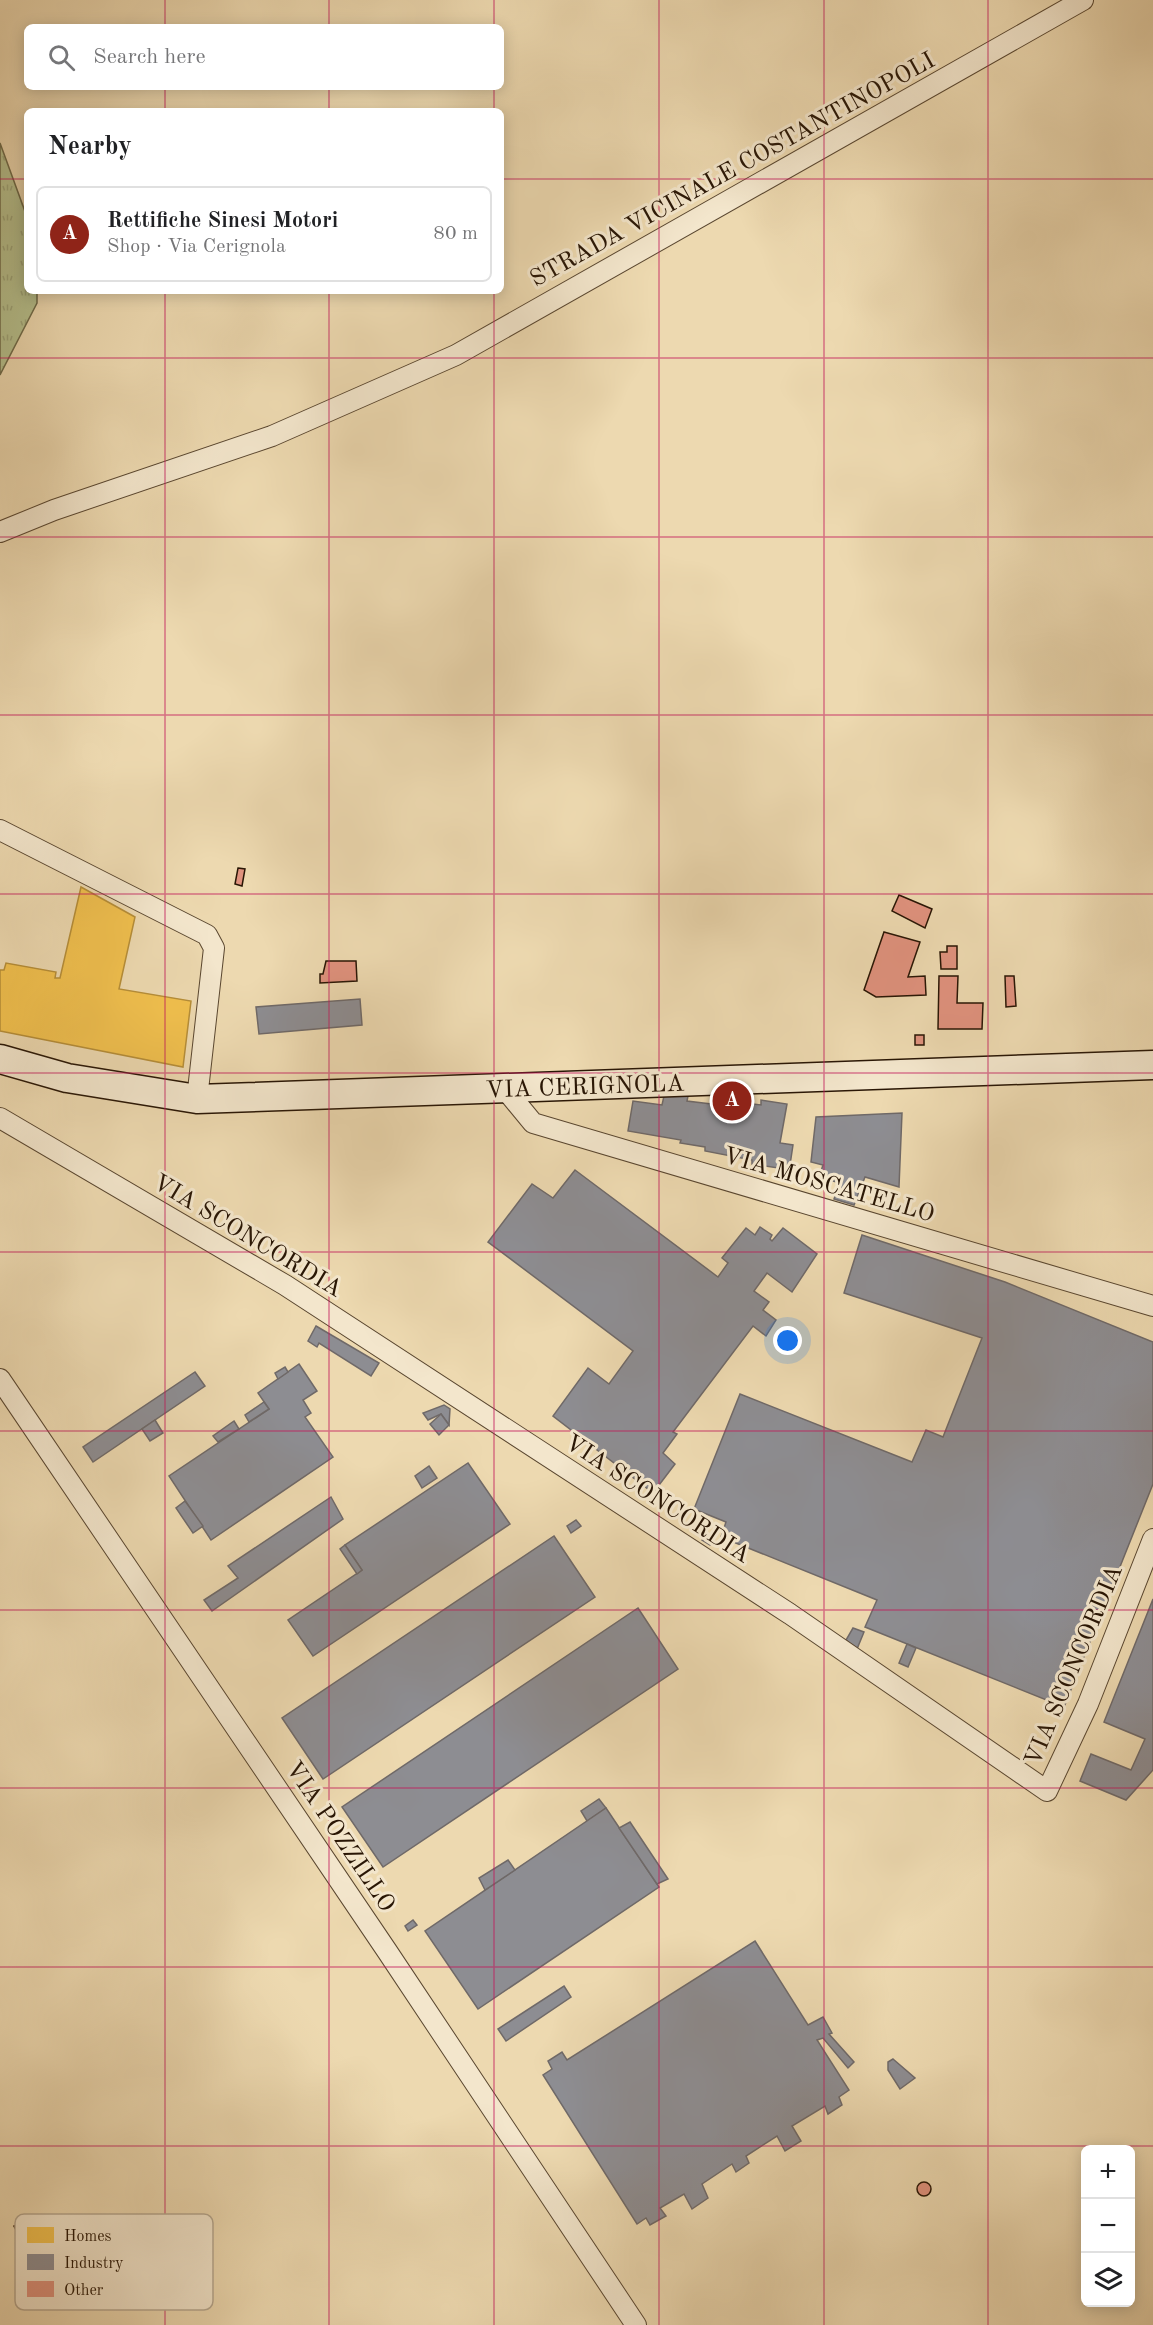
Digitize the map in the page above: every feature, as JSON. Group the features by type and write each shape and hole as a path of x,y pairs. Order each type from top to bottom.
{"street":[{"name":"STRADA VICINALE COSTANTINOPOLI","path":"0,532 54,510 272,436 456,355 1083,0"},
{"path":"0,830 207,935 214,948 198,1099"},
{"name":"VIA CERIGNOLA","path":"0,1059 67,1078 198,1099 1153,1065"},
{"name":"VIA MOSCATELLO","path":"505,1089 533,1123 1153,1306"},
{"name":"VIA SCONCORDIA","path":"0,1118 285,1285 790,1614 1047,1791 1088,1704 1153,1539"},
{"name":"VIA POZZILLO","path":"0,1379 316,1845 636,2325"}],"green space":[{"path":"0,143 24,209 24,294 37,294 37,303 0,375"}],"building: Homes":[{"path":"81,887 135,917 119,989 191,1001 183,1067 0,1031 0,970 4,970 6,963 56,972 55,978 60,978"}],"building: Industry":[{"path":"360,999 362,1025 259,1034 256,1007"},
{"path":"664,1096 688,1096 687,1101 736,1107 736,1102 761,1105 761,1100 787,1104 780,1143 793,1145 790,1165 778,1163 778,1168 752,1164 752,1160 705,1151 705,1147 680,1143 681,1140 628,1131 633,1101 662,1105"},
{"path":"902,1113 899,1187 865,1177 854,1205 834,1199 840,1183 819,1177 823,1165 811,1162 816,1117"},
{"path":"575,1170 718,1277 728,1263 722,1258 746,1228 755,1235 760,1227 772,1235 770,1239 772,1241 783,1228 817,1254 792,1292 767,1273 754,1291 769,1302 763,1310 776,1320 766,1336 753,1326 673,1432 677,1434 663,1453 675,1464 653,1493 553,1416 588,1368 609,1384 633,1351 488,1242 532,1184 553,1198"},
{"path":"862,1235 1005,1282 1153,1342 1153,1484 1064,1707 865,1627 877,1600 721,1537 726,1522 694,1509 740,1394 912,1462 926,1430 943,1437 982,1338 844,1293"},
{"path":"316,1326 379,1363 371,1376 319,1343 317,1347 308,1341"},
{"path":"299,1364 317,1391 303,1400 311,1413 305,1417 333,1457 211,1540 169,1476 269,1409 258,1393"},
{"path":"285,1367 288,1372 278,1379 275,1373"},
{"path":"195,1372 205,1386 93,1462 83,1447"},
{"path":"264,1402 269,1409 249,1422 245,1415"},
{"path":"444,1405 450,1409 449,1425 441,1414 428,1420 423,1413"},
{"path":"441,1414 449,1425 439,1435 430,1424"},
{"path":"155,1420 163,1433 150,1441 142,1429"},
{"path":"234,1421 239,1429 218,1442 213,1436"},
{"path":"468,1463 510,1524 313,1656 288,1620 362,1570 345,1545"},
{"path":"429,1466 437,1478 422,1488 415,1476"},
{"path":"331,1497 343,1519 212,1611 204,1600 238,1578 228,1566"},
{"path":"185,1501 203,1526 193,1533 176,1508"},
{"path":"576,1520 581,1526 571,1533 567,1526"},
{"path":"706,1534 714,1539 710,1545 702,1540"},
{"path":"554,1536 595,1597 323,1779 282,1718"},
{"path":"345,1545 362,1570 357,1574 340,1549"},
{"path":"1153,1599 1153,1770 1126,1800 1080,1781 1091,1754 1131,1770 1145,1739 1104,1722"},
{"path":"638,1608 678,1669 383,1867 342,1807"},
{"path":"853,1628 864,1632 857,1649 846,1640"},
{"path":"907,1644 916,1648 908,1667 899,1663"},
{"path":"599,1799 606,1808 587,1821 581,1811"},
{"path":"606,1808 659,1887 478,2009 425,1931"},
{"path":"630,1822 668,1879 657,1884 619,1828"},
{"path":"508,1860 515,1870 485,1890 479,1878"},
{"path":"413,1920 417,1925 408,1931 405,1926"},
{"path":"755,1941 808,2025 823,2017 832,2033 829,2034 854,2062 848,2068 823,2038 817,2040 849,2090 839,2097 842,2105 828,2114 825,2106 792,2126 801,2141 785,2151 777,2136 746,2156 749,2163 736,2172 732,2164 702,2184 708,2198 692,2209 684,2194 660,2208 666,2216 650,2225 646,2218 637,2224 543,2075 552,2069 548,2061 562,2052 567,2060"},
{"path":"564,1986 571,1997 506,2041 498,2029"},
{"path":"893,2059 915,2078 900,2089 888,2070 888,2062"}],"building: Other":[{"path":"238,868 245,869 242,886 235,884"},
{"path":"899,895 932,909 925,928 892,911"},
{"path":"884,932 920,942 908,977 925,976 926,995 876,997 864,990"},
{"path":"947,946 957,946 957,969 941,969 940,952 947,952"},
{"path":"326,961 356,961 357,981 320,983 320,974 323,974"},
{"path":"939,976 958,976 957,1003 983,1003 982,1029 938,1029"},
{"path":"1005,976 1014,976 1016,1006 1006,1007"},
{"path":"915,1035 924,1035 924,1045 915,1045"},
{"path":"924,2182 929,2184 931,2189 929,2194 924,2196 919,2194 917,2189 919,2184"}],"place":[{"name":"Rettifiche Sinesi Motori","path":"732,1101"}]}
